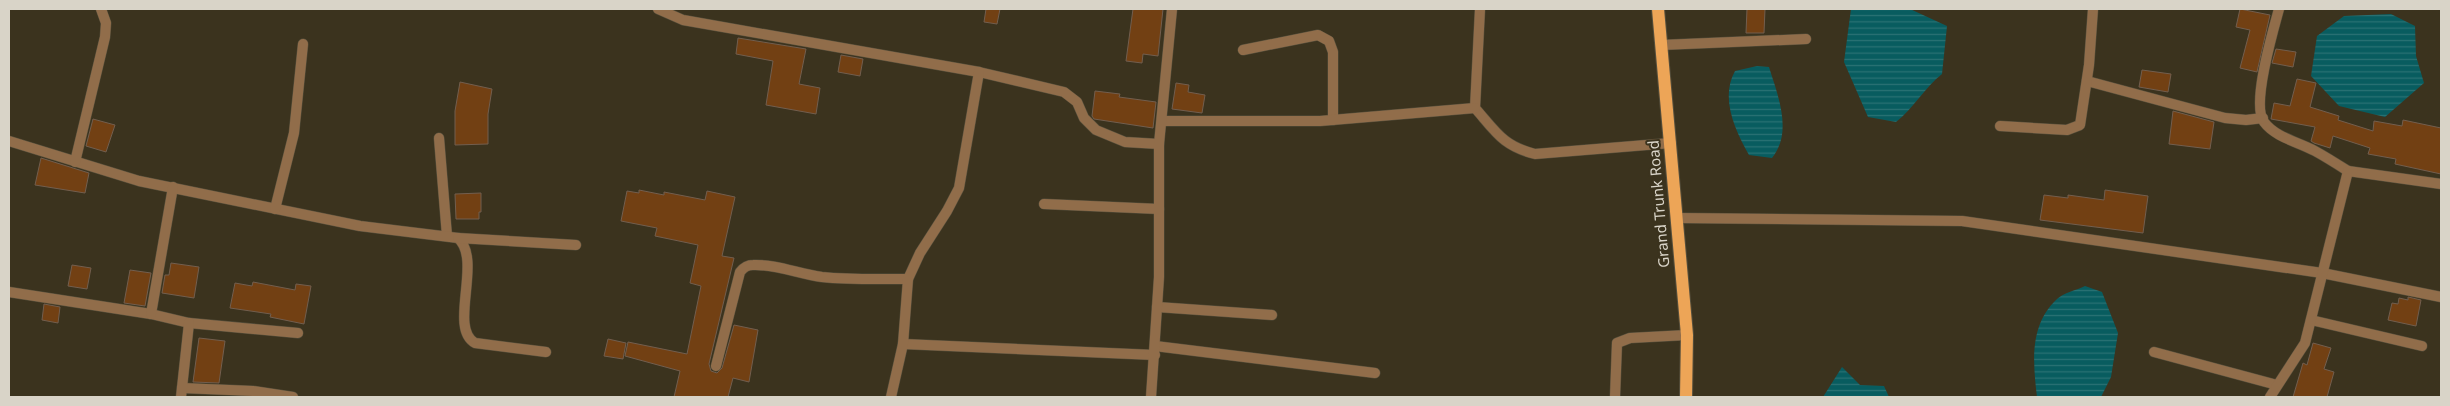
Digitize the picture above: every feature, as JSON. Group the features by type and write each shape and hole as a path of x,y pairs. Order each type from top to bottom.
{"main road":[{"name":"Grand Trunk Road","path":"1658,9 1687,335 1686,397"}],"street":[{"path":"74,162 105,37 106,23 101,9"},
{"path":"658,9 683,20 979,72 1064,92 1077,102 1084,118 1096,130 1125,142 1159,144"},
{"path":"1151,397 1157,307 1159,144 1172,9"},
{"path":"1480,9 1475,108 1502,139 1516,149 1535,154 1671,143"},
{"path":"2000,126 2074,128 2080,125 2087,81 2093,9"},
{"path":"2279,9 2264,70 2260,110 2264,122 2280,135 2314,150 2348,171 2441,184"},
{"path":"1243,50 1318,35 1329,41 1333,52 1333,120"},
{"path":"1661,45 1806,39"},
{"path":"275,209 294,133 303,44"},
{"path":"891,397 903,344 908,279 920,253 947,211 959,188 979,72"},
{"path":"2087,81 2225,118 2246,120 2263,118"},
{"path":"1162,121 1333,120 1475,108"},
{"path":"439,138 447,236"},
{"path":"9,141 139,180 360,226 458,238 576,245"},
{"path":"2270,397 2305,343 2348,171"},
{"path":"151,314 173,187"},
{"path":"1044,204 1159,209"},
{"path":"1677,218 1962,220 2322,273 2441,297"},
{"path":"458,238 467,250 465,328 470,340 475,343 546,352"},
{"path":"716,366 740,272 744,266 752,264 769,266 847,279 908,279"},
{"path":"9,292 151,314 190,323 298,333"},
{"path":"1157,307 1272,315"},
{"path":"2311,320 2422,346"},
{"path":"190,323 182,392 253,391 293,397"},
{"path":"1614,397 1617,343 1630,338 1687,335"},
{"path":"903,344 1155,350 1375,373"},
{"path":"2154,352 2278,385"}],"water":[{"path":"1851,9 1910,9 1947,26 1942,74 1896,122 1868,117 1844,62"},
{"path":"2391,14 2415,26 2416,56 2424,83 2385,117 2339,106 2311,76 2317,36 2344,16"},
{"path":"1757,66 1769,67 1782,114 1782,137 1772,158 1749,155 1734,125 1729,103 1731,81 1735,71"},
{"path":"2085,286 2102,292 2118,333 2111,377 2101,397 2037,397 2034,358 2037,332 2042,320 2048,309 2057,299 2066,293"},
{"path":"1842,367 1860,385 1884,386 1889,397 1823,397"}],"building":[{"path":"986,9 1000,9 997,24 984,22"},
{"path":"1133,9 1163,9 1158,56 1143,54 1142,63 1126,61"},
{"path":"1747,9 1765,9 1764,33 1746,33"},
{"path":"2240,9 2270,15 2257,72 2240,68 2250,30 2236,27"},
{"path":"738,38 806,49 799,84 820,88 816,114 766,105 773,61 736,54"},
{"path":"2276,49 2296,52 2293,67 2272,63"},
{"path":"841,55 863,59 860,76 838,72"},
{"path":"2142,70 2171,74 2168,92 2139,87"},
{"path":"2297,79 2316,83 2310,107 2339,116 2338,120 2373,131 2374,121 2402,126 2403,120 2441,128 2441,174 2395,164 2396,159 2368,154 2370,148 2333,136 2330,148 2314,143 2311,141 2315,127 2271,119 2274,103 2290,106"},
{"path":"460,82 492,89 488,114 488,144 455,145 455,111"},
{"path":"1176,83 1189,85 1188,92 1205,95 1202,113 1172,109"},
{"path":"1095,91 1120,94 1119,97 1156,102 1153,128 1094,119 1092,116"},
{"path":"2173,111 2214,122 2210,149 2169,144"},
{"path":"93,119 115,125 106,152 86,146"},
{"path":"41,158 89,173 85,193 35,185"},
{"path":"639,190 664,195 664,192 705,200 707,191 735,197 722,256 734,258 709,364 711,371 717,373 722,368 734,325 758,330 749,382 733,378 728,397 674,397 680,371 625,356 628,342 687,354 701,286 690,283 698,245 655,236 657,228 621,221 627,191 639,193"},
{"path":"2105,190 2148,196 2143,233 2040,220 2044,195 2068,198 2068,195 2104,200"},
{"path":"481,193 479,219 456,219 455,194"},
{"path":"171,263 199,267 194,298 162,293 165,275 169,275"},
{"path":"72,265 91,268 87,289 68,286"},
{"path":"130,270 151,273 145,306 124,303"},
{"path":"253,282 295,290 296,284 311,286 304,324 270,317 271,314 230,308 235,283 252,286"},
{"path":"2408,297 2421,300 2416,326 2388,320 2392,303 2398,304 2399,298 2408,300"},
{"path":"44,304 60,307 58,323 42,320"},
{"path":"199,338 225,341 219,383 193,382"},
{"path":"608,339 626,343 623,359 604,356"},
{"path":"2313,343 2331,348 2324,369 2334,372 2327,397 2293,397 2303,363 2307,365"}]}
